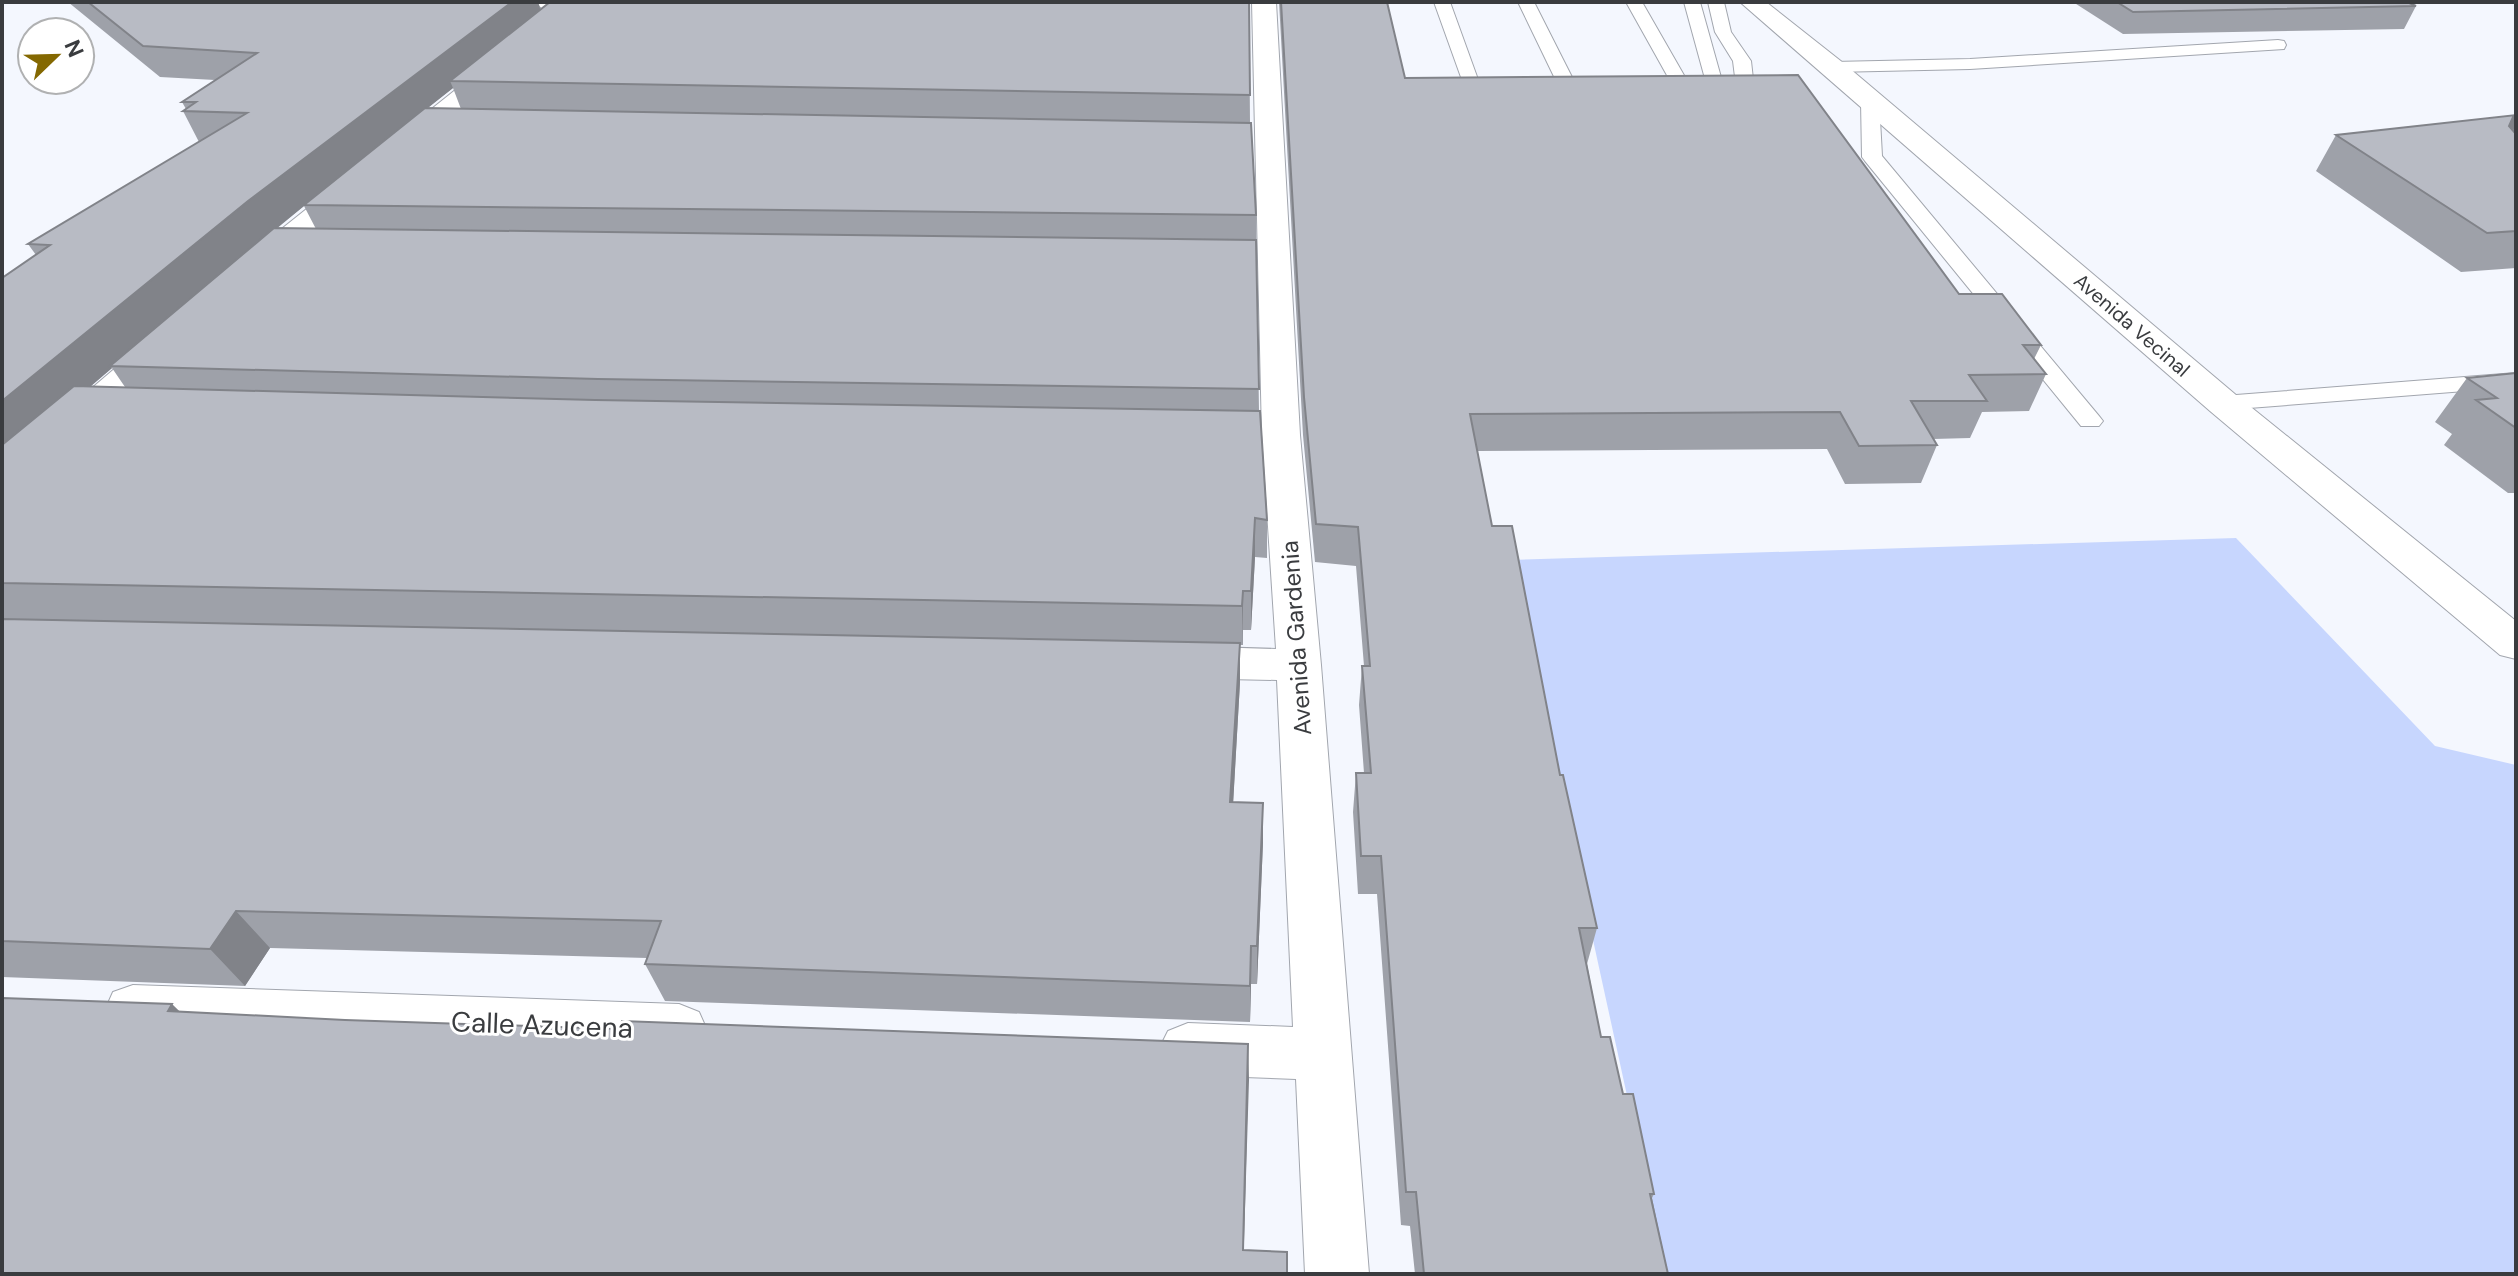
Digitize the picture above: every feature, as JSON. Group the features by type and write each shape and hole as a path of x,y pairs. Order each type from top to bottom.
{"street":[{"path":"232,286 547,28 556,17 557,8 547,2"},
{"name":"Avenida Gardenia","path":"1264,2 1251,139 1265,434 1299,665 1337,1274"},
{"name":"Avenida Vecinal","path":"1752,2 1833,67 2223,403 2516,644"},
{"path":"429,124 476,125"},
{"path":"280,245 327,246"},
{"path":"2,485 184,327"},
{"path":"88,409 135,411"},
{"path":"1141,662 1299,665"},
{"name":"Calle Azucena","path":"81,1008 733,1032"},
{"path":"1131,1046 1321,1054"}],"lane":[{"path":"1442,2 1473,90 1521,90"},
{"path":"1526,2 1568,89"},
{"path":"1634,2 1677,91 1731,94 1745,88 1742,61 1723,32 1716,2"},
{"path":"1692,2 1716,93"},
{"path":"1833,67 1970,64 2278,45"},
{"path":"1870,101 1872,157 2090,421"},
{"path":"2223,403 2516,380"}],"shaded area":[{"path":"2236,538 2435,746 2516,765 2516,1274 1666,1274 1510,560"}],"building":[{"path":"88,2 512,2 248,201 2,401 2,278 50,245 28,244 247,113 183,111 196,102 182,102 257,53 143,46"},
{"path":"550,2 1249,2 1250,95 450,81"},
{"path":"1281,2 1387,2 1405,78 1798,75 1959,294 2002,294 2041,345 2023,345 2046,374 1969,375 1987,401 1911,401 1937,445 1859,446 1840,412 1470,414 1492,526 1512,526 1560,775 1563,775 1597,928 1579,928 1601,1037 1610,1037 1623,1094 1633,1094 1668,1274 1424,1274 1416,1192 1406,1192 1381,856 1361,856 1356,773 1371,773 1362,666 1370,666 1358,527 1316,524 1304,397"},
{"path":"2117,2 2407,2 2416,6 2133,12"},
{"path":"425,108 1251,123 1256,215 304,205"},
{"path":"2516,115 2509,126 2516,134 2516,231 2487,233 2336,135"},
{"path":"274,228 1256,240 1259,389 598,379 110,366"},
{"path":"2516,373 2516,428 2476,400 2497,398 2467,378"},
{"path":"74,386 595,400 1260,411 1267,520 1255,518 1251,591 1243,591 1242,606 2,583 2,445"},
{"path":"2,619 1240,643 1230,802 1263,803 1257,946 1251,946 1250,986 645,964 661,921 236,911 210,949 2,941"},
{"path":"2,998 172,1004 168,1011 345,1020 619,1029 622,1021 1248,1044 1243,1250 1287,1252 1287,1274 2,1274"}]}
